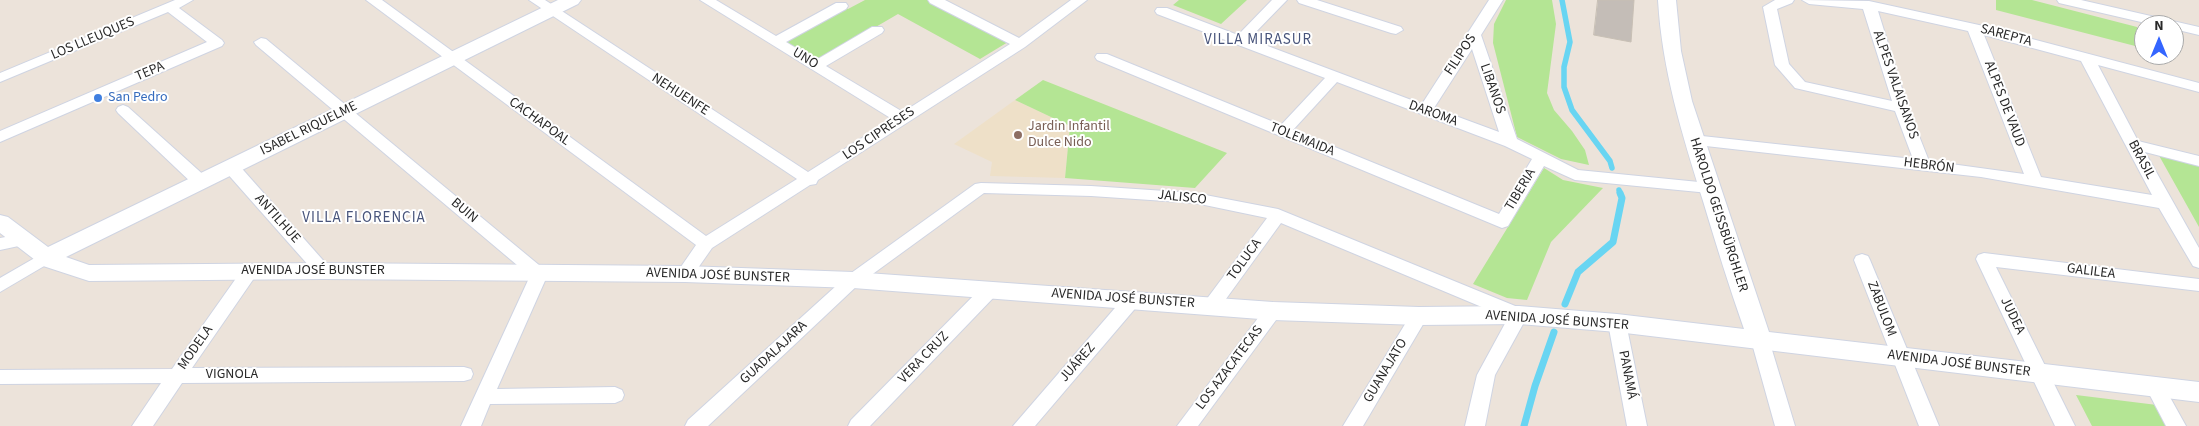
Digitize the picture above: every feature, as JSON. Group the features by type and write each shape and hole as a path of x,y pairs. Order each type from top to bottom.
{"street":[{"name":"LOS LLEUQUES","path":"0,78 186,0"},
{"name":"CACHAPOAL","path":"373,0 706,244"},
{"name":"ISABEL RIQUELME","path":"45,258 453,58 544,5 572,0"},
{"path":"935,0 1020,44"},
{"name":"LOS CIPRESES","path":"685,274 706,244 810,180 902,118 1020,44 1080,0"},
{"path":"1239,41 1280,0"},
{"path":"1304,0 1396,30"},
{"name":"FILIPOS","path":"1424,110 1496,0"},
{"name":"HAROLDO GEISSBÜRGHLER","path":"1667,0 1668,29 1677,82 1693,140 1760,340 1785,426"},
{"path":"1787,0 1770,7 1782,65 1800,85 1900,108"},
{"name":"SAREPTA","path":"1809,0 1869,5 1974,28 2199,88"},
{"path":"2067,0 2134,16"},
{"name":"UNO","path":"711,1 902,118"},
{"name":"NEHUENFE","path":"544,5 810,180"},
{"name":"ALPES VALAISANOS","path":"1869,5 1900,108 1923,165"},
{"path":"776,42 841,6"},
{"name":"TEPA","path":"0,137 218,43 169,7"},
{"name":"DAROMA","path":"1162,12 1510,142 1575,175 1709,188"},
{"name":"ALPES DE VAUD","path":"1974,28 2034,180"},
{"path":"2184,28 2199,31"},
{"path":"816,66 877,30"},
{"name":"LIBANOS","path":"1474,35 1510,142"},
{"name":"BUIN","path":"261,42 539,274"},
{"name":"TOLEMAIDA","path":"1102,57 1502,222"},
{"name":"BRASIL","path":"2086,57 2164,203 2199,262"},
{"path":"1283,132 1334,77"},
{"path":"124,110 201,182"},
{"name":"HEBRÓN","path":"1693,140 1923,165 2034,180 2164,203"},
{"path":"2132,144 2199,161"},
{"name":"TIBERIA","path":"1502,222 1541,157"},
{"name":"ANTILHUE","path":"231,167 323,271"},
{"name":"JALISCO","path":"853,280 981,188 1091,191 1195,198 1278,215 1519,315"},
{"name":"TOLUCA","path":"1212,305 1278,215"},
{"name":"AVENIDA JOSÉ BUNSTER","path":"0,222 45,258 70,270 89,273 323,271 685,274 853,280 1133,299 1273,311 1419,316 1519,315 1617,323 2199,392"},
{"path":"0,244 22,240"},
{"path":"0,286 45,258"},
{"name":"GALILEA","path":"1984,259 2199,285"},
{"name":"JUDEA","path":"1984,259 2065,426"},
{"name":"ZABULOM","path":"1862,260 1929,426"},
{"name":"MODELA","path":"142,426 250,271"},
{"path":"471,426 539,274"},
{"name":"GUADALAJARA","path":"695,426 853,280"},
{"name":"VERA CRUZ","path":"858,426 990,290"},
{"name":"JUÁREZ","path":"1023,426 1133,299"},
{"name":"LOS AZACATECAS","path":"1187,426 1273,311"},
{"path":"1475,426 1486,375 1519,315"},
{"name":"GUANAJATO","path":"1353,426 1419,316"},
{"name":"PANAMÁ","path":"1617,323 1637,426"},
{"name":"VIGNOLA","path":"0,377 464,374"},
{"path":"2154,386 2176,426"},
{"path":"484,397 615,395"}],"shaded area":[{"name":"Jardin Infantil Dulce Nido","path":"1015,100 1070,126 1065,178 990,176 992,162 954,144"}],"green space":[{"path":"865,0 928,0 1008,42 980,59 898,14 819,60 784,41 845,7 848,9"},
{"path":"1179,0 1247,0 1221,24 1173,5"},
{"path":"1506,0 1552,0 1556,24 1547,93 1554,110 1585,150 1589,165 1561,159 1517,137 1493,43 1494,24"},
{"path":"1996,0 2032,0 2134,26 2134,46 1996,10"},
{"path":"1043,80 1227,153 1195,188 1065,178 1070,126 1015,100"},
{"path":"2157,152 2199,162 2199,227"},
{"path":"1544,168 1563,180 1603,188 1551,242 1527,300 1507,298 1473,284"},
{"path":"2076,395 2157,405 2169,426 2092,426"}],"building":[{"path":"1598,0 1634,0 1631,42 1594,35"}],"waterway":[{"path":"1562,0 1570,42 1564,67 1564,87 1572,110 1610,161 1612,168"},
{"path":"1619,190 1620,194"},
{"path":"1565,304 1578,272 1613,242 1622,198 1620,193"},
{"path":"1524,426 1535,386 1554,332"}],"place":[{"name":"San Pedro","path":"98,98"},
{"name":"Jardin Infantil Dulce Nido","path":"1018,135"}],"district":[{"name":"VILLA MIRASUR","path":"1258,41"},
{"name":"VILLA FLORENCIA","path":"364,219"}]}
